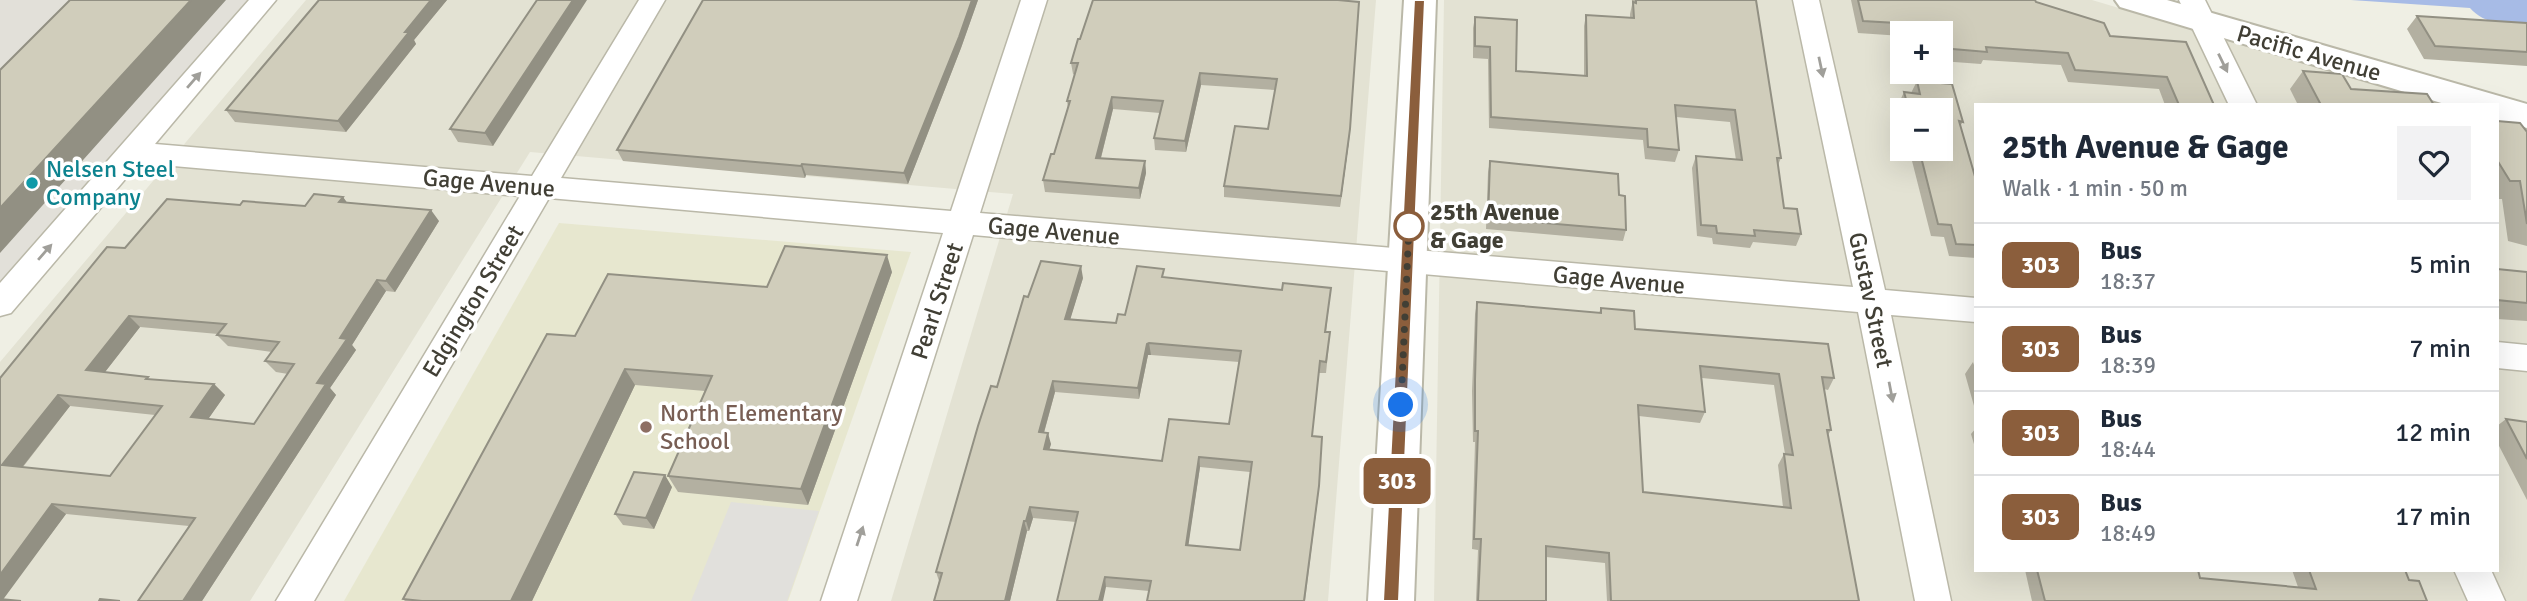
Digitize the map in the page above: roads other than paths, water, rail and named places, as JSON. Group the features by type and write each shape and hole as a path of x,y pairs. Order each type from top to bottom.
{"street":[{"path":"0,304 263,0"},
{"name":"Edgington Street","path":"294,601 652,0"},
{"name":"Pearl Street","path":"839,601 1034,0"},
{"path":"1391,601 1420,0"},
{"name":"Gustav Street","path":"1806,0 1872,301 1933,601"},
{"name":"Pacific Avenue","path":"2131,0 2197,11 2482,103"},
{"path":"2197,11 2242,103"},
{"path":"2499,109 2527,116"},
{"name":"Gage Avenue","path":"132,152 1974,310"},
{"path":"2499,355 2527,358"},
{"path":"2473,572 2487,601"}],"water":[{"path":"2351,0 2527,0 2527,26 2489,21 2470,8"}],"place":[{"name":"Nelsen Steel Company","path":"32,183"},
{"name":"25th Avenue & Gage","path":"1409,226"},
{"name":"North Elementary School","path":"646,427"}]}
